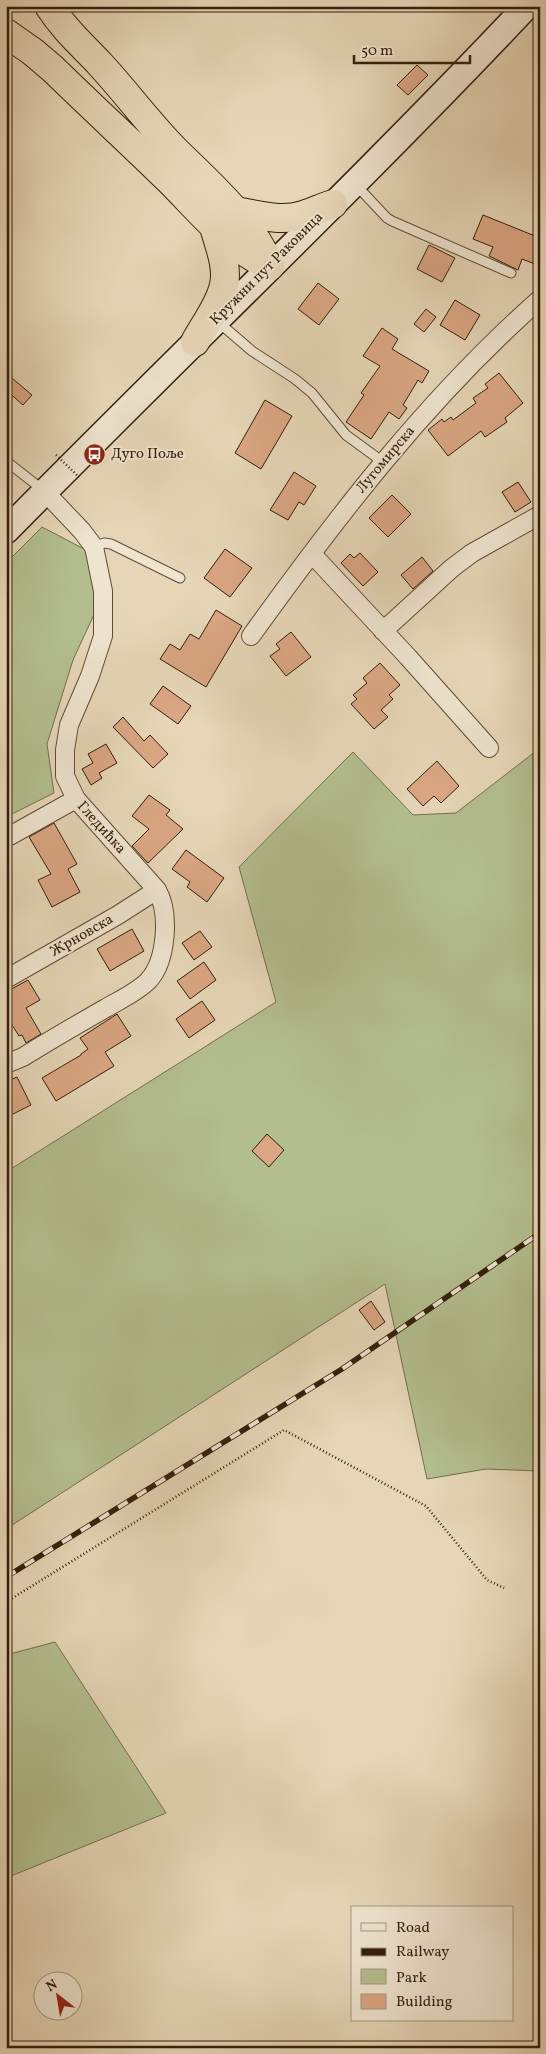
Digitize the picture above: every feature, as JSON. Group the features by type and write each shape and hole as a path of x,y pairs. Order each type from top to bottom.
{"highway":[{"path":"49,6 59,23 99,63 172,146 236,211 252,231 270,266"},
{"path":"70,6 99,63"},
{"path":"6,33 33,52 52,69 168,180 214,227 256,260 270,266"},
{"path":"236,211 273,218 302,216 333,204"},
{"path":"195,342 224,284 223,256 214,227"}],"main road":[{"name":"Кружни пут Раковица","path":"6,531 354,183 527,6"}],"street":[{"name":"Лугомирска","path":"251,636 383,462 468,366 540,300"},
{"name":"Гледићка","path":"6,1064 23,1057 143,986 152,976 159,963 166,922 163,904 157,890 76,800 65,776 65,750 70,725 102,641 104,623 103,590 94,547 82,531 45,492"},
{"path":"383,631 452,568 472,553 540,515"},
{"path":"312,554 488,748"},
{"path":"6,838 76,800"},
{"name":"Жрновска","path":"6,979 118,915 157,890"}],"lane":[{"path":"354,183 392,221 511,273"},
{"path":"216,320 252,351 295,379 312,393 346,435 383,462"},
{"path":"6,460 45,492"},
{"path":"94,547 104,543 111,544 180,578"}],"path":[{"path":"56,455 79,477"},
{"path":"6,1602 284,1430 426,1506 487,1580 504,1588"}],"green space":[{"path":"42,527 88,551 97,608 73,660 47,744 54,793 6,817 6,563"},
{"path":"540,748 540,1471 486,1469 427,1479 385,1284 6,1529 6,1366 12,1363 6,1341 6,1172 276,1002 239,867 353,752 413,815 456,813"},
{"path":"55,1642 166,1813 6,1878 6,1655"}],"building":[{"path":"417,65 428,75 408,95 397,85"},
{"path":"483,215 540,238 540,266 522,259 518,270 489,256 493,247 473,239"},
{"path":"429,245 455,258 442,282 417,269"},
{"path":"318,283 339,299 319,325 298,309"},
{"path":"455,300 480,315 465,340 440,325"},
{"path":"426,309 436,317 424,332 414,324"},
{"path":"382,328 398,339 392,349 429,371 422,383 418,380 403,405 407,408 399,419 389,412 371,439 346,422 364,395 361,393 380,366 363,356"},
{"path":"6,373 32,395 23,405 6,390"},
{"path":"499,373 523,403 505,418 507,422 485,437 481,431 448,456 428,430 442,419 444,422 451,417 453,420 476,403 473,398 488,388 485,384"},
{"path":"265,400 292,416 261,469 235,453"},
{"path":"294,472 316,486 304,505 299,502 288,520 270,510"},
{"path":"518,482 531,502 515,512 502,492"},
{"path":"392,495 411,514 388,537 369,518"},
{"path":"225,549 252,568 230,597 204,578"},
{"path":"360,553 378,572 363,586 341,563 350,554 354,558"},
{"path":"422,557 433,571 413,589 401,575"},
{"path":"216,610 242,626 206,687 160,659 170,644 180,650 190,634 199,639"},
{"path":"291,632 311,657 286,676 270,656 280,649 276,644"},
{"path":"380,663 400,685 389,695 393,699 381,710 388,717 374,729 351,704 357,699 353,695 367,683 363,678"},
{"path":"163,686 191,706 178,724 150,704"},
{"path":"123,717 144,741 150,735 168,754 153,768 113,727"},
{"path":"106,744 117,763 99,773 102,778 91,785 82,769 93,763 88,754"},
{"path":"437,761 459,786 441,803 434,796 423,806 407,789"},
{"path":"149,795 170,810 166,815 183,829 148,863 132,846 149,829 132,816"},
{"path":"54,823 77,864 68,869 80,892 52,907 38,880 51,874 29,837"},
{"path":"186,850 224,878 207,902 187,887 190,882 172,869"},
{"path":"132,929 144,951 110,971 97,949"},
{"path":"200,931 212,947 194,960 182,943"},
{"path":"204,962 216,980 190,999 177,981"},
{"path":"28,980 40,1000 26,1008 41,1034 26,1043 22,1035 19,1036 6,1015 6,992"},
{"path":"202,1001 215,1020 189,1038 176,1019"},
{"path":"117,1014 131,1036 105,1052 114,1066 56,1101 42,1078 81,1055 88,1049 80,1038"},
{"path":"17,1077 31,1105 9,1116 6,1109 6,1082"},
{"path":"267,1134 284,1150 269,1167 252,1151"},
{"path":"371,1301 385,1322 374,1330 359,1310"}],"railway":[{"path":"6,1577 342,1369 540,1233"}],"place":[{"name":"Дуго Поље","path":"95,454"}]}
